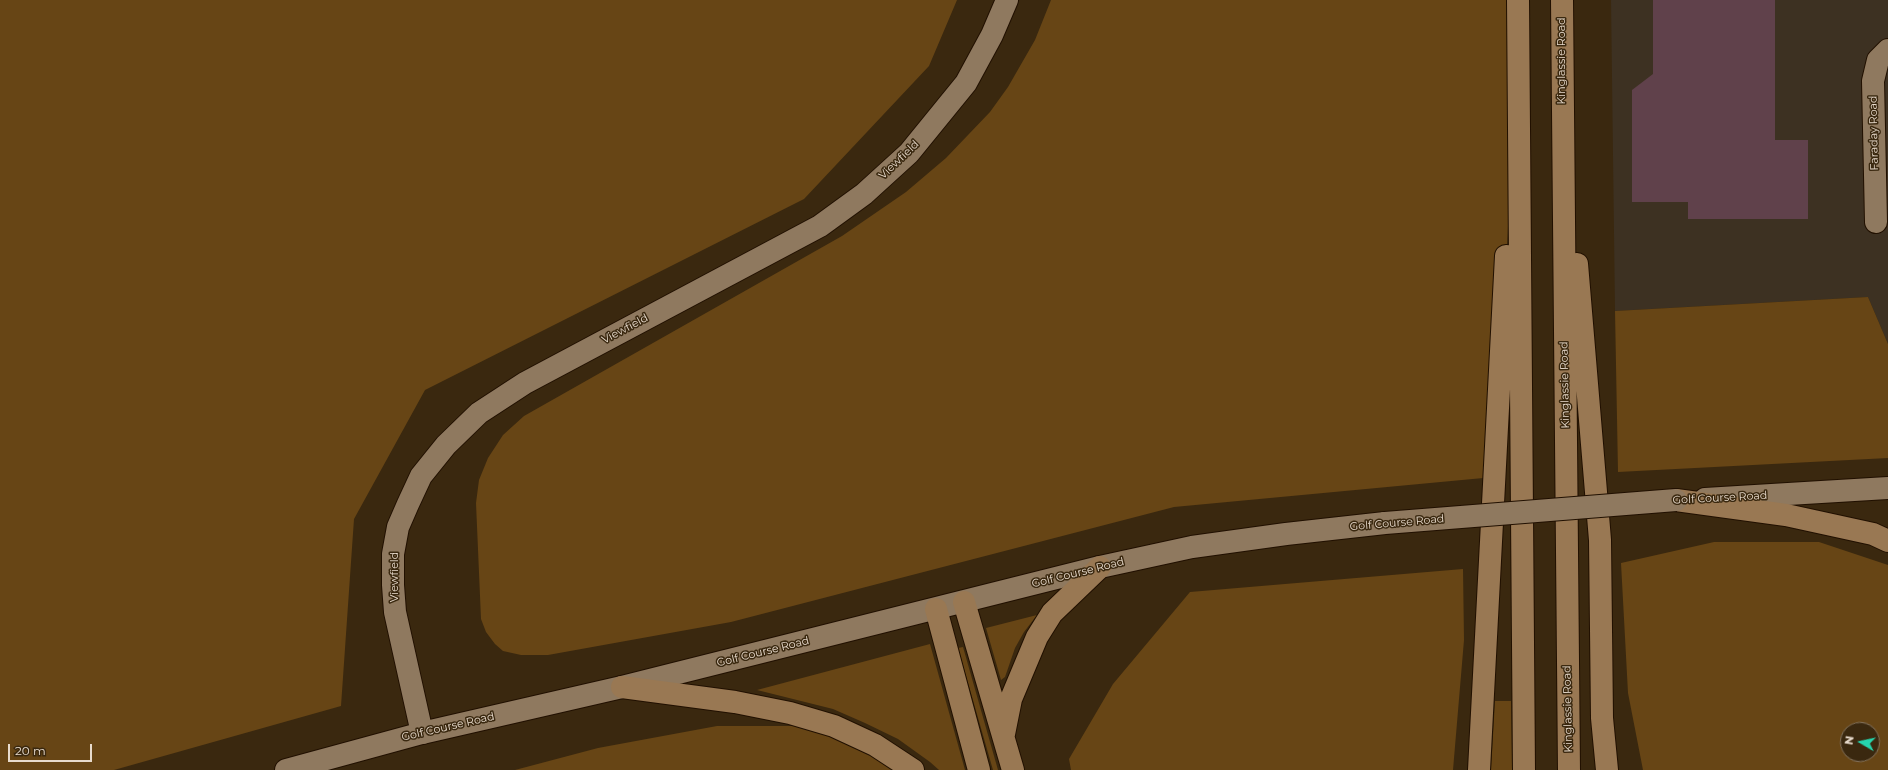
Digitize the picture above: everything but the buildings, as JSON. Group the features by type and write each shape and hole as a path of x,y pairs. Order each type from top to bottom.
{"main road":[{"path":"1518,0 1524,770"},
{"name":"Kinglassie Road","path":"1562,0 1569,770"},
{"path":"1479,770 1518,48"},
{"path":"1562,75 1600,540 1602,718 1607,770"},
{"path":"1676,500 1786,515 1873,534 1888,541"},
{"path":"1004,734 1011,699 1037,637 1052,613 1100,567"},
{"path":"964,602 1004,734 1013,770"},
{"path":"936,609 979,770"},
{"path":"622,687 735,702 790,713 834,726 875,745 913,770"}],"street":[{"name":"Viewfield","path":"422,733 395,612 393,586 393,554 398,527 421,476 446,445 479,413 525,383 820,226 864,194 909,153 966,83 992,35 1007,0"},
{"name":"Faraday Road","path":"1876,222 1874,81 1878,60 1888,50"},
{"name":"Golf Course Road","path":"286,770 422,733 622,687 1100,567 1192,547 1286,534 1385,523 1676,500 1888,488"}],"shaded area":[{"path":"0,0 957,0 929,66 804,199 425,390 354,519 341,706 114,770 0,770"},
{"path":"1051,0 1518,0 1518,48 1494,477 1174,507 731,622 548,655 521,655 503,651 495,644 486,632 481,619 476,503 479,480 488,458 503,435 524,416 842,236 906,192 946,158 990,112 1008,87 1035,40"},
{"path":"1611,0 1888,0 1888,344 1868,297 1615,311"},
{"path":"1868,297 1888,344 1888,458 1618,472 1615,311"},
{"path":"1714,542 1819,542 1888,565 1888,770 1643,770 1628,693 1621,563"},
{"path":"1463,569 1464,640 1453,770 1071,770 1069,759 1113,684 1190,592"},
{"path":"1037,615 1024,632 1015,648 1005,677 1001,680 986,628"},
{"path":"930,644 965,770 939,770 898,739 833,709 757,690"},
{"path":"963,647 998,770 993,770 958,648"},
{"path":"1495,701 1511,701 1512,770 1491,770"},
{"path":"717,726 834,726 913,770 515,770 598,748"}]}
